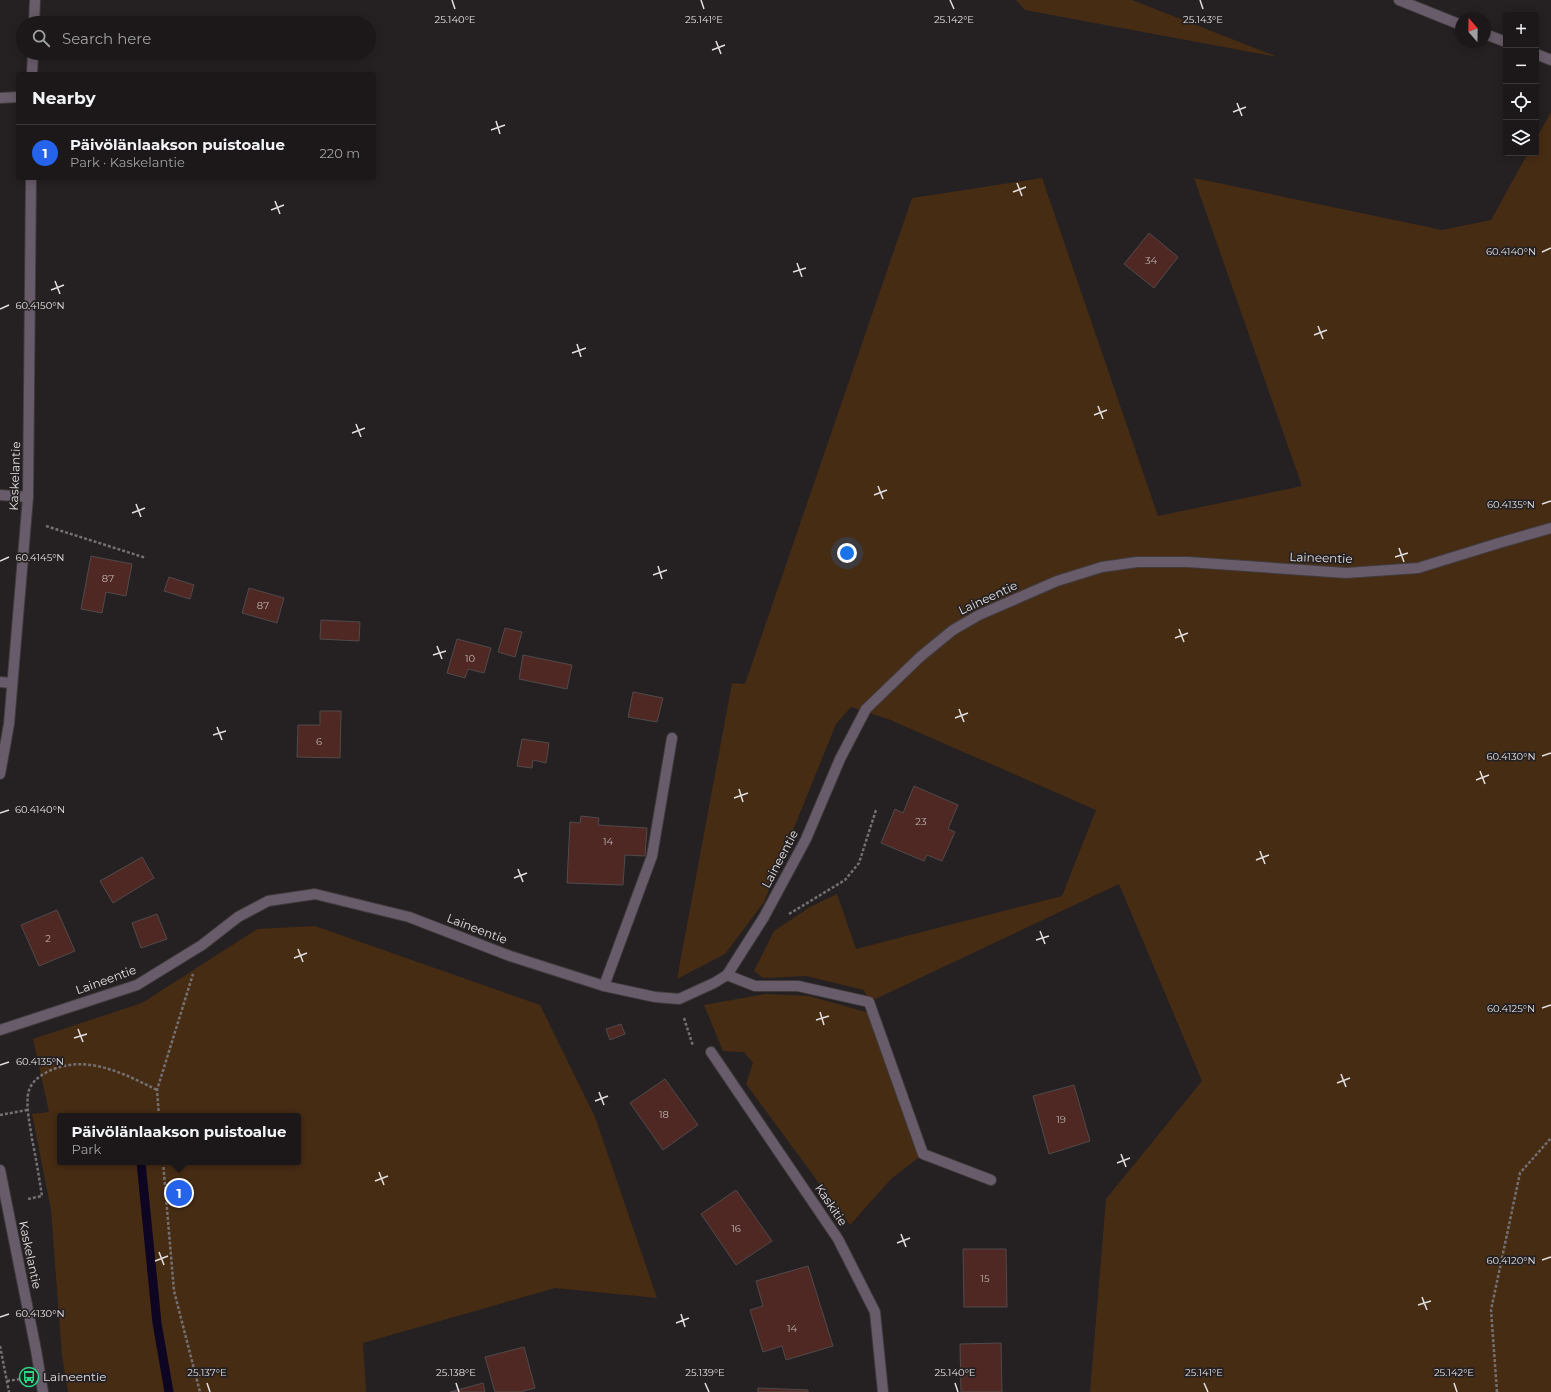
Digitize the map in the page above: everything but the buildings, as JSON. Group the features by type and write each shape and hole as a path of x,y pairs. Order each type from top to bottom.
{"street":[{"path":"34,16 35,0"},
{"path":"1399,0 1455,22"},
{"path":"1491,36 1503,41"},
{"path":"1539,55 1551,60"},
{"path":"32,72 33,60"},
{"path":"0,98 16,97"},
{"name":"Kaskelantie","path":"0,774 9,724 11,683 28,496 31,180"},
{"path":"0,495 28,496"},
{"name":"Laineentie","path":"0,1030 137,984 202,945 238,917 268,901 315,894 409,917 510,956 604,986 655,997 679,999 727,975 764,917 806,839 840,759 866,709 926,652 953,630 979,615 1057,581 1102,567 1137,562 1188,562 1346,573 1418,568 1551,528"},
{"path":"0,682 11,683"},
{"path":"604,986 652,856 672,738"},
{"path":"727,975 755,986 798,986 870,1002 924,1154 991,1180"},
{"name":"Kaskitie","path":"711,1052 838,1239 875,1312 883,1392"},
{"name":"Kaskelantie","path":"0,1170 44,1392"}],"path":[{"path":"26,520 146,558"},
{"path":"764,917 785,917 845,880 859,863 876,810"},
{"path":"159,1113 157,1090 202,945"},
{"path":"679,999 694,1051"},
{"path":"28,1199 42,1196 27,1110 30,1088 38,1077 51,1070 66,1065 82,1064 112,1069 157,1090"},
{"path":"0,1115 27,1110"},
{"path":"1497,1392 1491,1310 1492,1303 1520,1172 1551,1138"},
{"path":"163,1165 174,1291 200,1392"},
{"path":"0,1346 9,1392"},
{"path":"7,1381 22,1378"}],"shaded area":[{"path":"1016,0 1132,0 1278,57 1025,10"},
{"path":"1551,112 1551,1392 1090,1392 1106,1199 1202,1081 1119,884 869,1002 864,990 806,976 763,978 754,971 774,931 810,907 837,894 856,949 1062,896 1096,810 888,719 851,707 836,724 764,902 725,954 677,979 732,683 745,684 912,198 1042,178 1158,516 1302,486 1194,178 1442,230 1491,220 1526,156 1539,156 1539,134"},
{"path":"315,926 540,1005 595,1117 657,1298 555,1288 363,1343 366,1392 68,1392 62,1356 51,1210 32,1114 49,1112 33,1039 142,1003 257,929"},
{"path":"765,994 809,996 873,1014 923,1154 891,1179 850,1225 746,1084 753,1063 744,1052 723,1051 704,1005"}],"waterway":[{"path":"141,1165 157,1323 169,1392"}],"place":[{"name":"Päivölänlaakson puistoalue","path":"179,1193"},
{"name":"Laineentie","path":"29,1377"}]}
